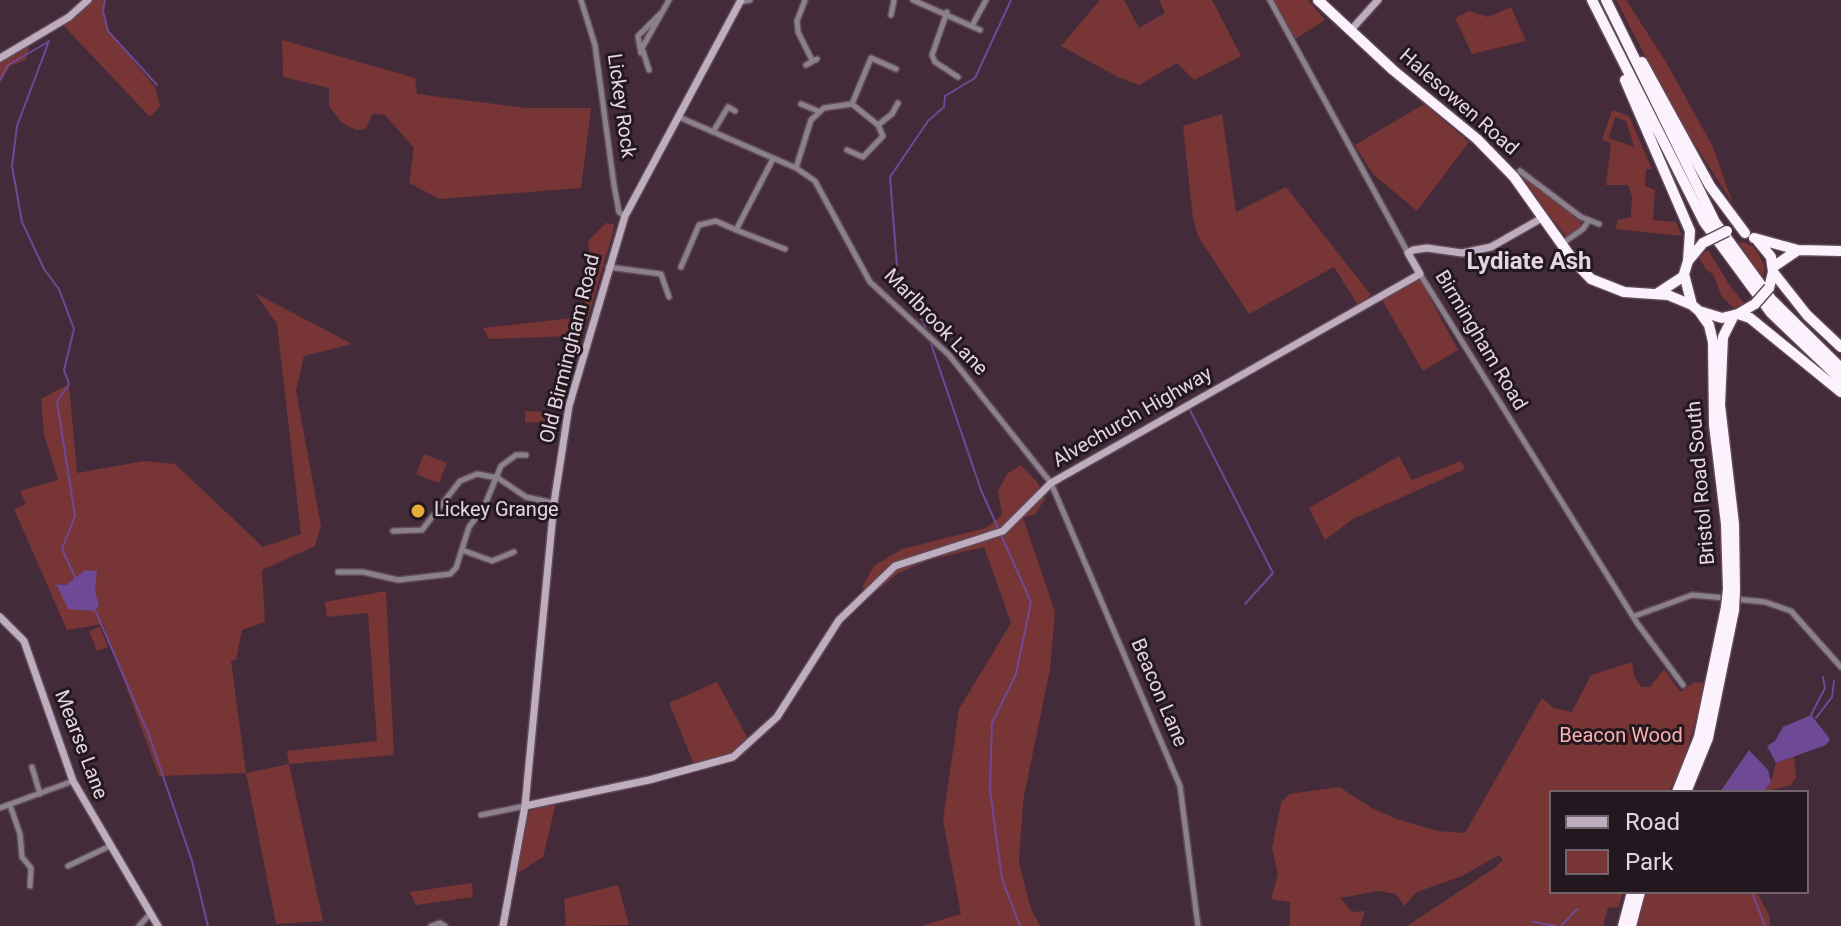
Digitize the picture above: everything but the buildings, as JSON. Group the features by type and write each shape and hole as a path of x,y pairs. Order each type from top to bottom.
{"highway":[{"name":"Halesowen Road","path":"1318,0 1477,139 1514,177 1561,245 1591,279 1624,292 1656,293 1696,308"},
{"path":"1592,0 1690,231 1684,276 1670,288 1656,293"},
{"path":"1592,0 1704,222 1771,313 1841,380"},
{"path":"1607,0 1710,186 1771,257 1773,269 1769,288 1755,304 1736,315 1722,318 1696,308 1684,276"},
{"path":"1607,0 1715,222 1771,299 1841,368"},
{"path":"1688,261 1703,243 1727,231 1798,250 1841,251"},
{"path":"1773,269 1798,250"},
{"path":"1773,269 1807,315 1841,347"},
{"name":"Bristol Road South","path":"1696,308 1709,325 1713,342 1714,425 1732,590"},
{"path":"1736,315 1750,318 1841,392"},
{"name":"Bristol Road South","path":"1687,790 1708,738 1732,590 1734,524 1720,405 1723,337 1736,315"},
{"name":"Bristol Road South","path":"1678,790 1699,737 1730,609"},
{"path":"1623,926 1631,894"},
{"path":"1631,926 1639,894"}],"street":[{"path":"0,58 69,17 88,0"},
{"name":"Lickey Rock","path":"581,0 595,45 597,76 618,206 625,216"},
{"path":"649,70 641,53 669,0"},
{"path":"741,1 750,0"},
{"path":"805,0 797,21 798,32 814,60 806,65"},
{"path":"891,15 894,0"},
{"path":"913,0 947,12 980,30"},
{"path":"973,24 986,0"},
{"name":"Birmingham Road","path":"1270,0 1408,253 1467,354 1635,616 1683,685"},
{"path":"1350,31 1378,0"},
{"name":"Old Birmingham Road","path":"503,926 525,806 554,503 569,406 625,216 741,1"},
{"path":"947,12 932,55 935,62 958,77"},
{"path":"852,104 868,57 893,66"},
{"path":"878,125 892,114 898,103"},
{"path":"801,104 818,111 852,104"},
{"path":"852,104 878,125 889,143"},
{"path":"713,132 728,107 735,111"},
{"path":"796,168 811,120 818,111"},
{"name":"Marlbrook Lane","path":"679,117 796,168 815,181 830,203 870,282 949,355 1051,483"},
{"path":"847,150 865,158 883,136"},
{"path":"736,230 773,159"},
{"name":"Halesowen Road","path":"1520,171 1599,224"},
{"path":"1408,253 1420,248 1462,253 1491,247 1542,218"},
{"path":"1561,245 1583,229 1589,220"},
{"path":"681,267 695,231 704,222 716,221 785,249"},
{"path":"608,267 661,274 669,297"},
{"name":"Alvechurch Highway","path":"525,806 649,780 733,757 777,717 839,620 895,566 1003,531 1051,483 1420,274"},
{"path":"456,568 469,527 484,507 507,460 526,455"},
{"path":"393,531 422,530 467,477 477,474 498,478 526,497 554,503"},
{"name":"Beacon Lane","path":"1051,483 1180,786 1198,926"},
{"path":"462,550 474,557 492,561 514,552"},
{"path":"506,555 508,563"},
{"path":"338,572 363,572 398,580 443,577 474,557"},
{"path":"1635,616 1692,595 1765,602 1791,611 1841,667"},
{"name":"Mearse Lane","path":"0,617 24,641 73,781 158,926"},
{"path":"32,767 40,794"},
{"path":"0,808 73,781"},
{"path":"10,805 20,834 22,857 31,868 30,886"},
{"path":"481,815 525,806"},
{"path":"68,866 110,846"},
{"path":"139,926 151,913"},
{"path":"431,926 440,923 445,926"}],"green space":[{"path":"92,0 105,0 103,11 108,31 155,87 160,106 150,117 62,24"},
{"path":"1100,0 1124,0 1139,28 1165,13 1159,0 1212,0 1241,56 1194,80 1177,63 1139,85 1118,77 1061,46"},
{"path":"1272,0 1308,0 1325,20 1295,39"},
{"path":"1616,0 1626,0 1666,62 1713,147 1733,204 1676,115"},
{"path":"1511,7 1526,41 1472,54 1455,18 1469,11 1488,17"},
{"path":"282,40 415,78 417,94 526,108 591,108 581,188 440,199 409,183 414,148 385,115 373,114 365,129 356,130 342,123 329,106 329,88 283,77"},
{"path":"29,45 26,60 10,66 0,83 0,58"},
{"path":"1424,104 1469,142 1417,211 1373,174 1355,145"},
{"path":"1612,110 1629,116 1652,169 1646,169 1645,186 1655,190 1653,220 1676,222 1682,236 1615,229 1618,220 1631,217 1632,196 1628,185 1606,185 1611,143 1602,140","holes":["1615,117 1626,121 1634,147 1609,138"]},
{"path":"1222,114 1236,212 1286,187 1371,295 1358,305 1334,267 1249,314 1198,236 1193,219 1183,126"},
{"path":"1524,178 1580,220 1582,228 1566,236 1521,181"},
{"path":"606,223 614,224 613,232 566,393 553,391 570,336 489,339 483,328 581,317 592,282 588,241"},
{"path":"1739,243 1754,247 1759,255 1765,267 1763,280"},
{"path":"1708,250 1745,304 1734,308 1722,297 1713,274 1706,270 1699,257"},
{"path":"1418,276 1458,350 1423,371 1381,298"},
{"path":"255,293 352,344 304,356 296,391 321,526 315,546 262,570 265,622 242,630 236,660 231,661 246,773 159,776 103,624 67,630 14,509 26,504 20,491 58,480 44,434 41,399 69,384 77,473 144,461 175,464 263,547 301,534 277,324","holes":["85,570 99,605 57,584 66,585"]},
{"path":"525,411 548,412 547,423 525,422"},
{"path":"424,454 447,463 439,483 416,474"},
{"path":"1399,456 1412,480 1461,461 1465,469 1353,519 1325,540 1309,508"},
{"path":"1021,465 1037,482 1045,499 1035,514 1023,518 1055,612 1050,669 1023,801 1019,863 1031,909 1040,926 921,926 961,914 943,820 959,709 1011,623 984,547 928,560 897,574 873,594 862,587 874,566 902,549 986,528 1002,515 998,491 1007,474"},
{"path":"386,591 394,755 289,764 287,751 377,741 368,613 327,617 325,602"},
{"path":"100,627 108,647 97,651 89,631"},
{"name":"Beacon Wood","path":"1632,662 1634,676 1641,687 1650,687 1664,669 1680,692 1693,683 1702,682 1705,689 1681,770 1669,790 1549,790 1549,894 1623,894 1618,907 1608,908 1603,926 1407,926 1493,869 1503,860 1499,855 1462,876 1417,892 1404,906 1396,894 1378,891 1340,898 1352,912 1365,911 1360,926 1290,926 1290,902 1271,899 1278,874 1272,848 1281,803 1289,794 1339,787 1372,808 1397,819 1437,831 1465,833 1542,698 1554,708 1572,712 1591,675"},
{"path":"717,682 748,739 731,753 694,764 669,703"},
{"path":"1794,757 1796,777 1791,785 1765,790 1771,782 1776,763"},
{"path":"289,764 323,921 276,924 246,773"},
{"path":"556,803 543,857 516,874 530,810"},
{"path":"472,883 473,897 416,905 410,892"},
{"path":"618,885 629,925 566,926 564,899"},
{"path":"1643,894 1758,894 1770,917 1770,926 1635,926"}],"shaded area":[{"path":"85,570 97,571 95,591 99,605 95,611 68,609 56,584 66,585"},
{"path":"1811,715 1830,739 1826,745 1776,763 1767,746 1775,741 1783,727"},
{"path":"1749,750 1768,770 1771,782 1765,790 1721,790"}],"waterway":[{"path":"105,0 103,11 108,31 157,85"},
{"path":"927,332 923,321 899,292 890,177 928,121 944,107 945,96 975,78 1011,0"},
{"path":"49,41 17,126 12,166 22,222 44,269 59,289 74,329 64,370 69,384 57,402 75,516 62,549 76,579"},
{"path":"0,80 8,65 48,42"},
{"path":"929,338 981,490 1031,602 1016,674 992,723 990,790 1002,879 1020,926"},
{"path":"1189,408 1273,573 1245,604"},
{"path":"96,612 149,735 192,861 208,926"},
{"path":"1811,715 1825,688 1823,677"},
{"path":"1816,718 1832,697 1834,681"},
{"path":"1753,894 1765,926"},
{"path":"1561,926 1577,909"},
{"path":"1533,922 1555,926"}],"place":[{"name":"Lickey Grange","path":"418,511"}],"district":[{"name":"Lydiate Ash","path":"1529,263"}]}
